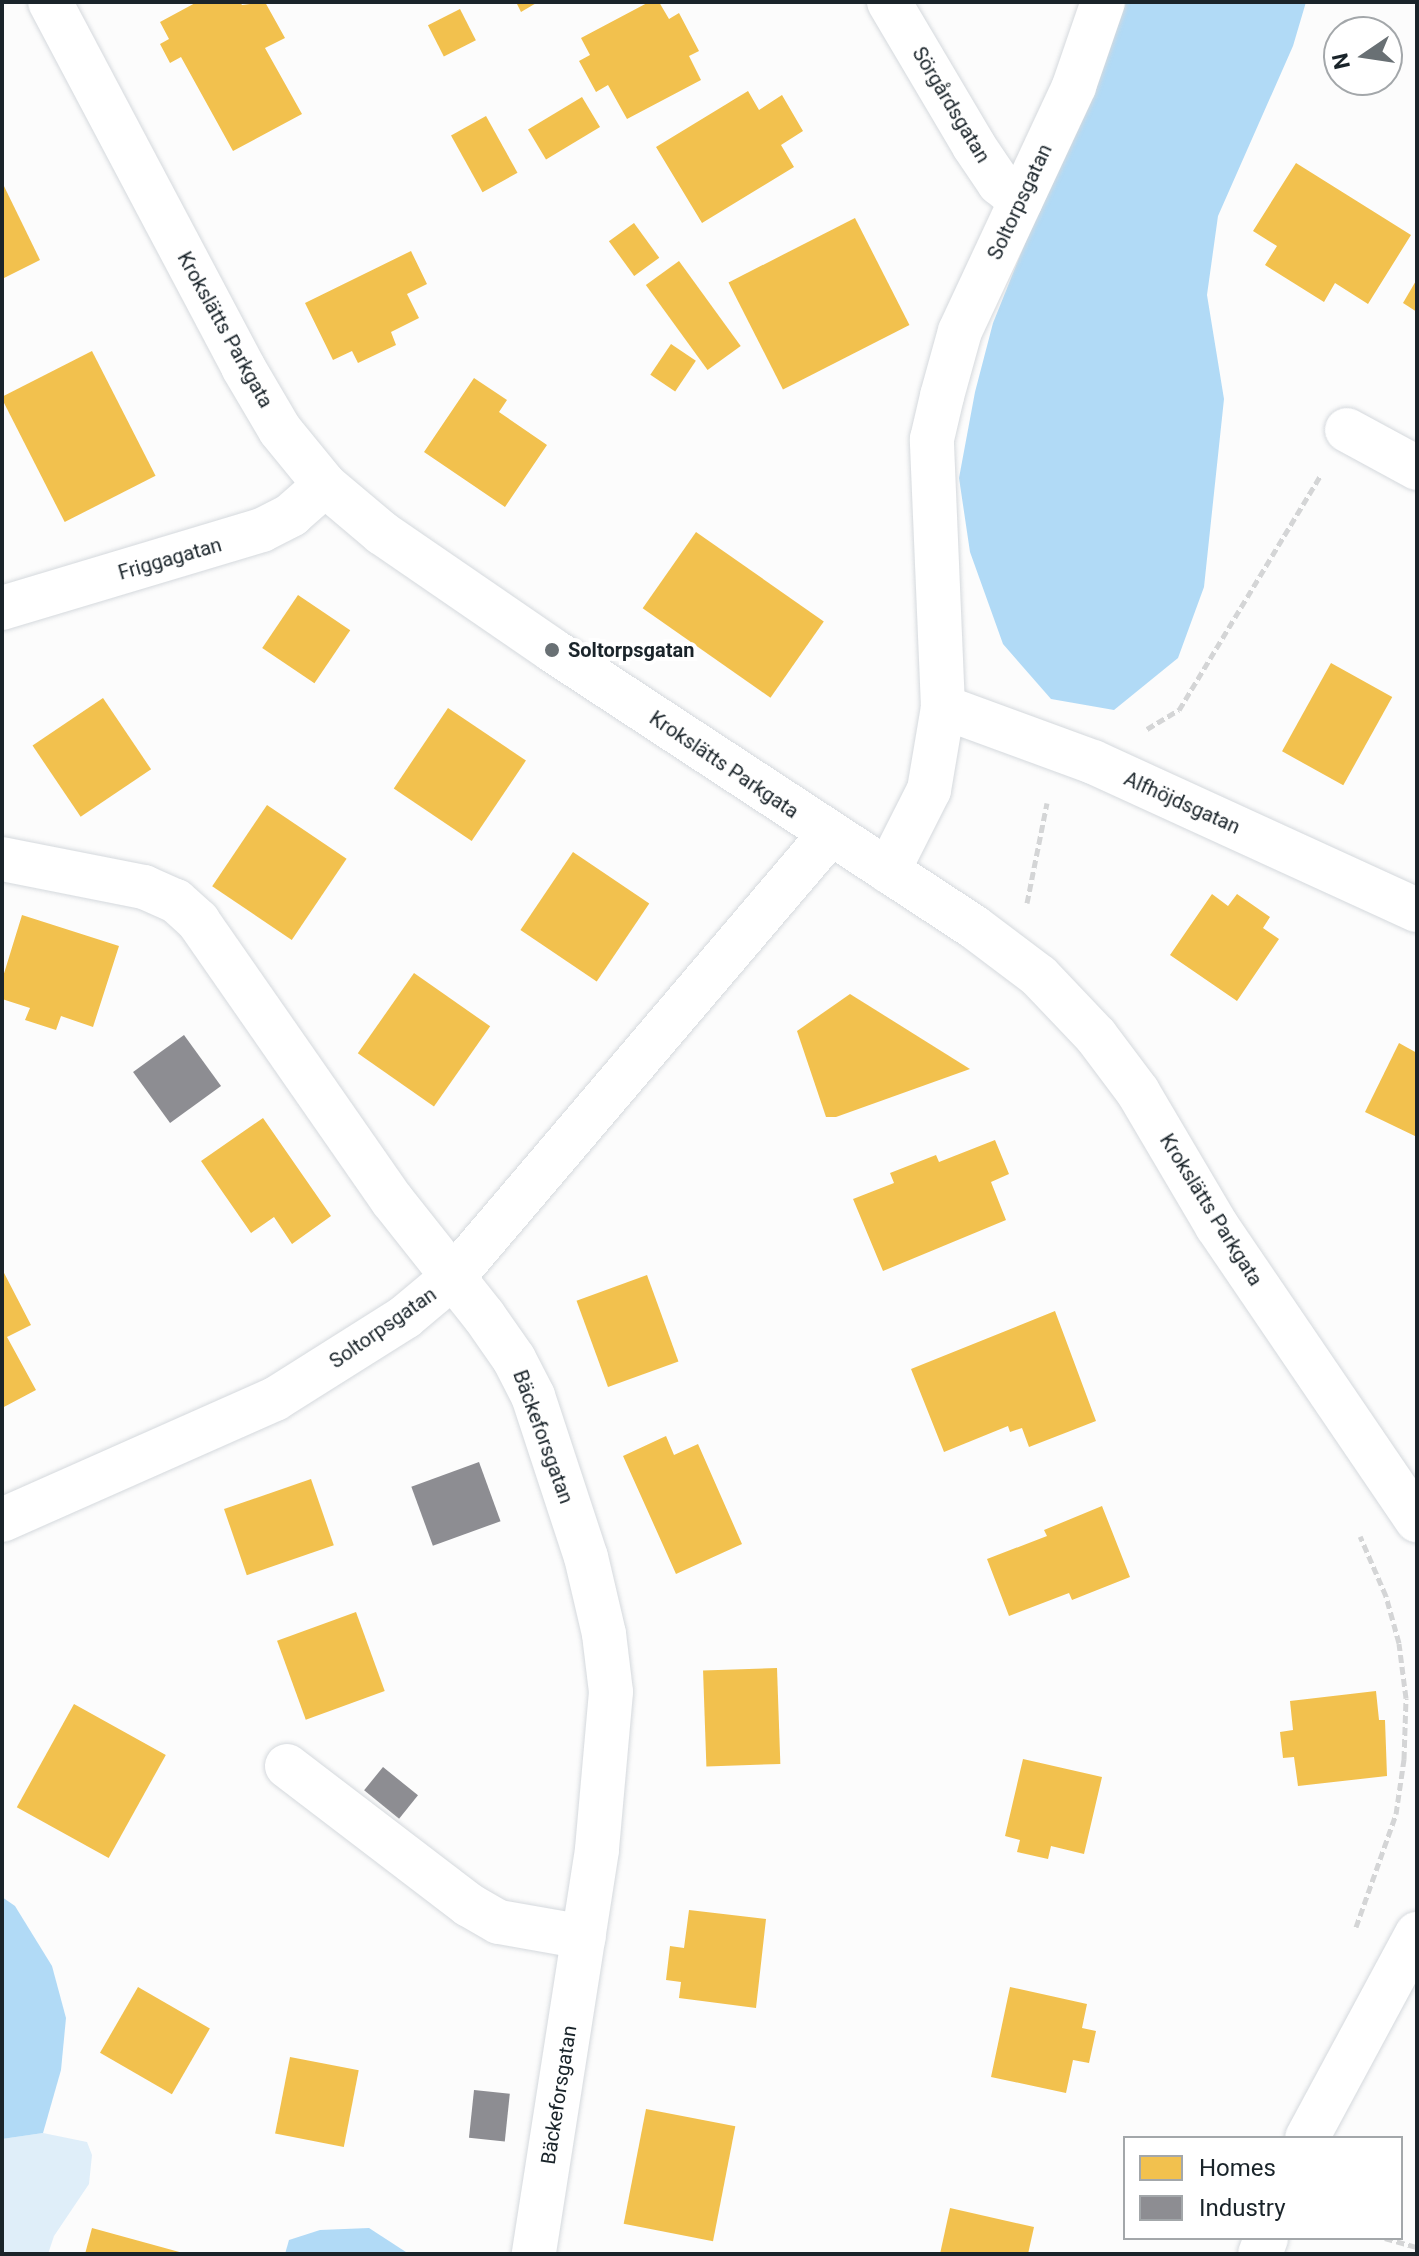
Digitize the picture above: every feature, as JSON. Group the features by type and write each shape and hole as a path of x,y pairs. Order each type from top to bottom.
{"street":[{"name":"Krokslätts Parkgata","path":"50,2 243,367 280,430 325,485 382,533 829,835 974,927 1039,976 1096,1036 1138,1092 1217,1226 1417,1520"},
{"name":"Sörgårdsgatan","path":"889,2 974,146 999,183 1021,201"},
{"name":"Soltorpsgatan","path":"888,871 929,790 943,707 932,439 960,331 1074,86 1103,2"},
{"path":"1347,430 1417,468"},
{"name":"Friggagatan","path":"2,608 262,530 291,515 325,485"},
{"name":"Alfhöjdsgatan","path":"943,707 1093,762 1417,910"},
{"name":"Soltorpsgatan","path":"2,1520 275,1399 405,1317 454,1276 829,835"},
{"name":"Bäckeforsgatan","path":"2,859 144,887 176,901 198,921 392,1200 454,1276 514,1359 533,1396 586,1557 604,1634 611,1692 611,1733 584,1937 534,2254"},
{"path":"287,1766 469,1905 499,1922 584,1937"},
{"path":"1308,2136 1417,1934"}],"path":[{"path":"1093,762 1179,710 1347,430"},
{"path":"1025,911 1051,780 1052,747"},
{"path":"1352,1935 1396,1814 1404,1759 1406,1698 1399,1643 1386,1596 1359,1533"},
{"path":"1392,2240 1417,2247"}],"shaded area":[{"path":"1122,2 1306,2 1293,46 1218,216 1207,295 1224,399 1204,587 1178,658 1114,710 1051,699 1003,644 970,552 959,478 975,392 993,323"},
{"path":"2,1897 15,1906 52,1966 66,2018 61,2070 43,2133 2,2139"},
{"path":"43,2133 87,2142 92,2155 89,2184 54,2236 48,2254 2,2254 2,2139"},
{"path":"369,2228 409,2254 285,2254 289,2240 320,2230"}],"building: Homes":[{"path":"197,2 240,2 242,5 265,2 285,38 265,48 302,114 233,151 181,57 170,63 160,44 169,39 160,22"},
{"path":"516,2 538,2 521,12"},
{"path":"649,2 659,2 669,19 679,13 699,51 689,56 701,80 627,119 608,85 596,92 579,61 590,55 581,38"},
{"path":"460,9 476,40 444,57 428,25"},
{"path":"748,91 759,110 782,95 803,131 781,145 794,167 702,223 656,147"},
{"path":"582,97 600,127 546,159 528,129"},
{"path":"486,116 518,173 483,192 451,135"},
{"path":"1296,163 1411,235 1368,304 1335,283 1324,302 1265,265 1277,246 1253,231"},
{"path":"2,182 40,260 2,279"},
{"path":"855,218 909,325 783,389 728,282"},
{"path":"634,223 659,258 634,276 609,241"},
{"path":"411,251 427,284 407,294 419,318 391,332 396,345 358,363 352,351 333,360 305,303"},
{"path":"679,261 741,346 708,370 646,285"},
{"path":"1417,279 1417,312 1403,303"},
{"path":"671,344 696,361 675,391 650,375"},
{"path":"92,351 156,476 65,522 2,397"},
{"path":"474,378 507,400 499,412 547,445 505,507 424,452"},
{"path":"696,532 824,621 770,698 643,608"},
{"path":"298,595 350,630 314,683 262,648"},
{"path":"1331,663 1392,697 1343,785 1282,751"},
{"path":"103,698 151,769 81,817 33,746"},
{"path":"448,708 526,761 472,841 394,788"},
{"path":"267,805 347,859 292,940 212,886"},
{"path":"573,852 649,903 597,981 520,930"},
{"path":"1212,894 1228,906 1237,894 1270,917 1263,928 1279,939 1237,1001 1170,955"},
{"path":"22,915 119,946 93,1027 61,1016 56,1030 25,1020 30,1008 2,999 2,980"},
{"path":"414,973 490,1026 434,1107 358,1053"},
{"path":"850,994 970,1069 836,1117 826,1117 797,1031"},
{"path":"1399,1043 1417,1053 1417,1137 1365,1112"},
{"path":"263,1118 331,1216 292,1244 274,1217 251,1233 201,1161"},
{"path":"995,1140 1009,1174 991,1182 1006,1220 883,1271 853,1199 894,1183 890,1173 936,1155 939,1162"},
{"path":"2,1269 31,1325 7,1337 36,1390 2,1408"},
{"path":"647,1275 678,1361 608,1387 577,1301"},
{"path":"1055,1311 1096,1421 1029,1447 1022,1428 1010,1432 1008,1426 944,1452 911,1369"},
{"path":"666,1436 674,1455 698,1444 742,1544 676,1574 623,1456"},
{"path":"311,1479 334,1545 247,1575 224,1509"},
{"path":"1102,1506 1130,1577 1072,1600 1069,1593 1009,1616 987,1559 1047,1536 1044,1530"},
{"path":"356,1612 385,1691 306,1720 277,1641"},
{"path":"777,1668 780,1764 706,1767 703,1671"},
{"path":"1376,1691 1379,1720 1385,1720 1387,1776 1298,1786 1294,1757 1283,1758 1280,1732 1293,1730 1290,1701"},
{"path":"74,1704 166,1755 109,1858 17,1807"},
{"path":"1023,1759 1102,1777 1084,1854 1051,1846 1048,1859 1017,1852 1020,1840 1005,1836"},
{"path":"689,1910 766,1919 756,2008 679,1998 681,1982 666,1980 670,1946 684,1948"},
{"path":"138,1987 210,2028 172,2094 100,2053"},
{"path":"1010,1987 1087,2004 1082,2028 1096,2031 1089,2063 1073,2060 1066,2093 991,2077"},
{"path":"290,2057 359,2070 344,2147 275,2134"},
{"path":"646,2109 735,2126 713,2241 624,2224"},
{"path":"950,2208 1034,2227 1028,2254 940,2254"},
{"path":"92,2228 183,2253 183,2254 85,2254"}],"building: Industry":[{"path":"184,1035 221,1086 170,1123 133,1072"},
{"path":"479,1462 501,1521 433,1546 411,1487"},
{"path":"383,1767 418,1795 399,1819 364,1790"},
{"path":"474,2090 510,2094 505,2142 469,2138"}],"place":[{"name":"Soltorpsgatan","path":"552,650"}]}
